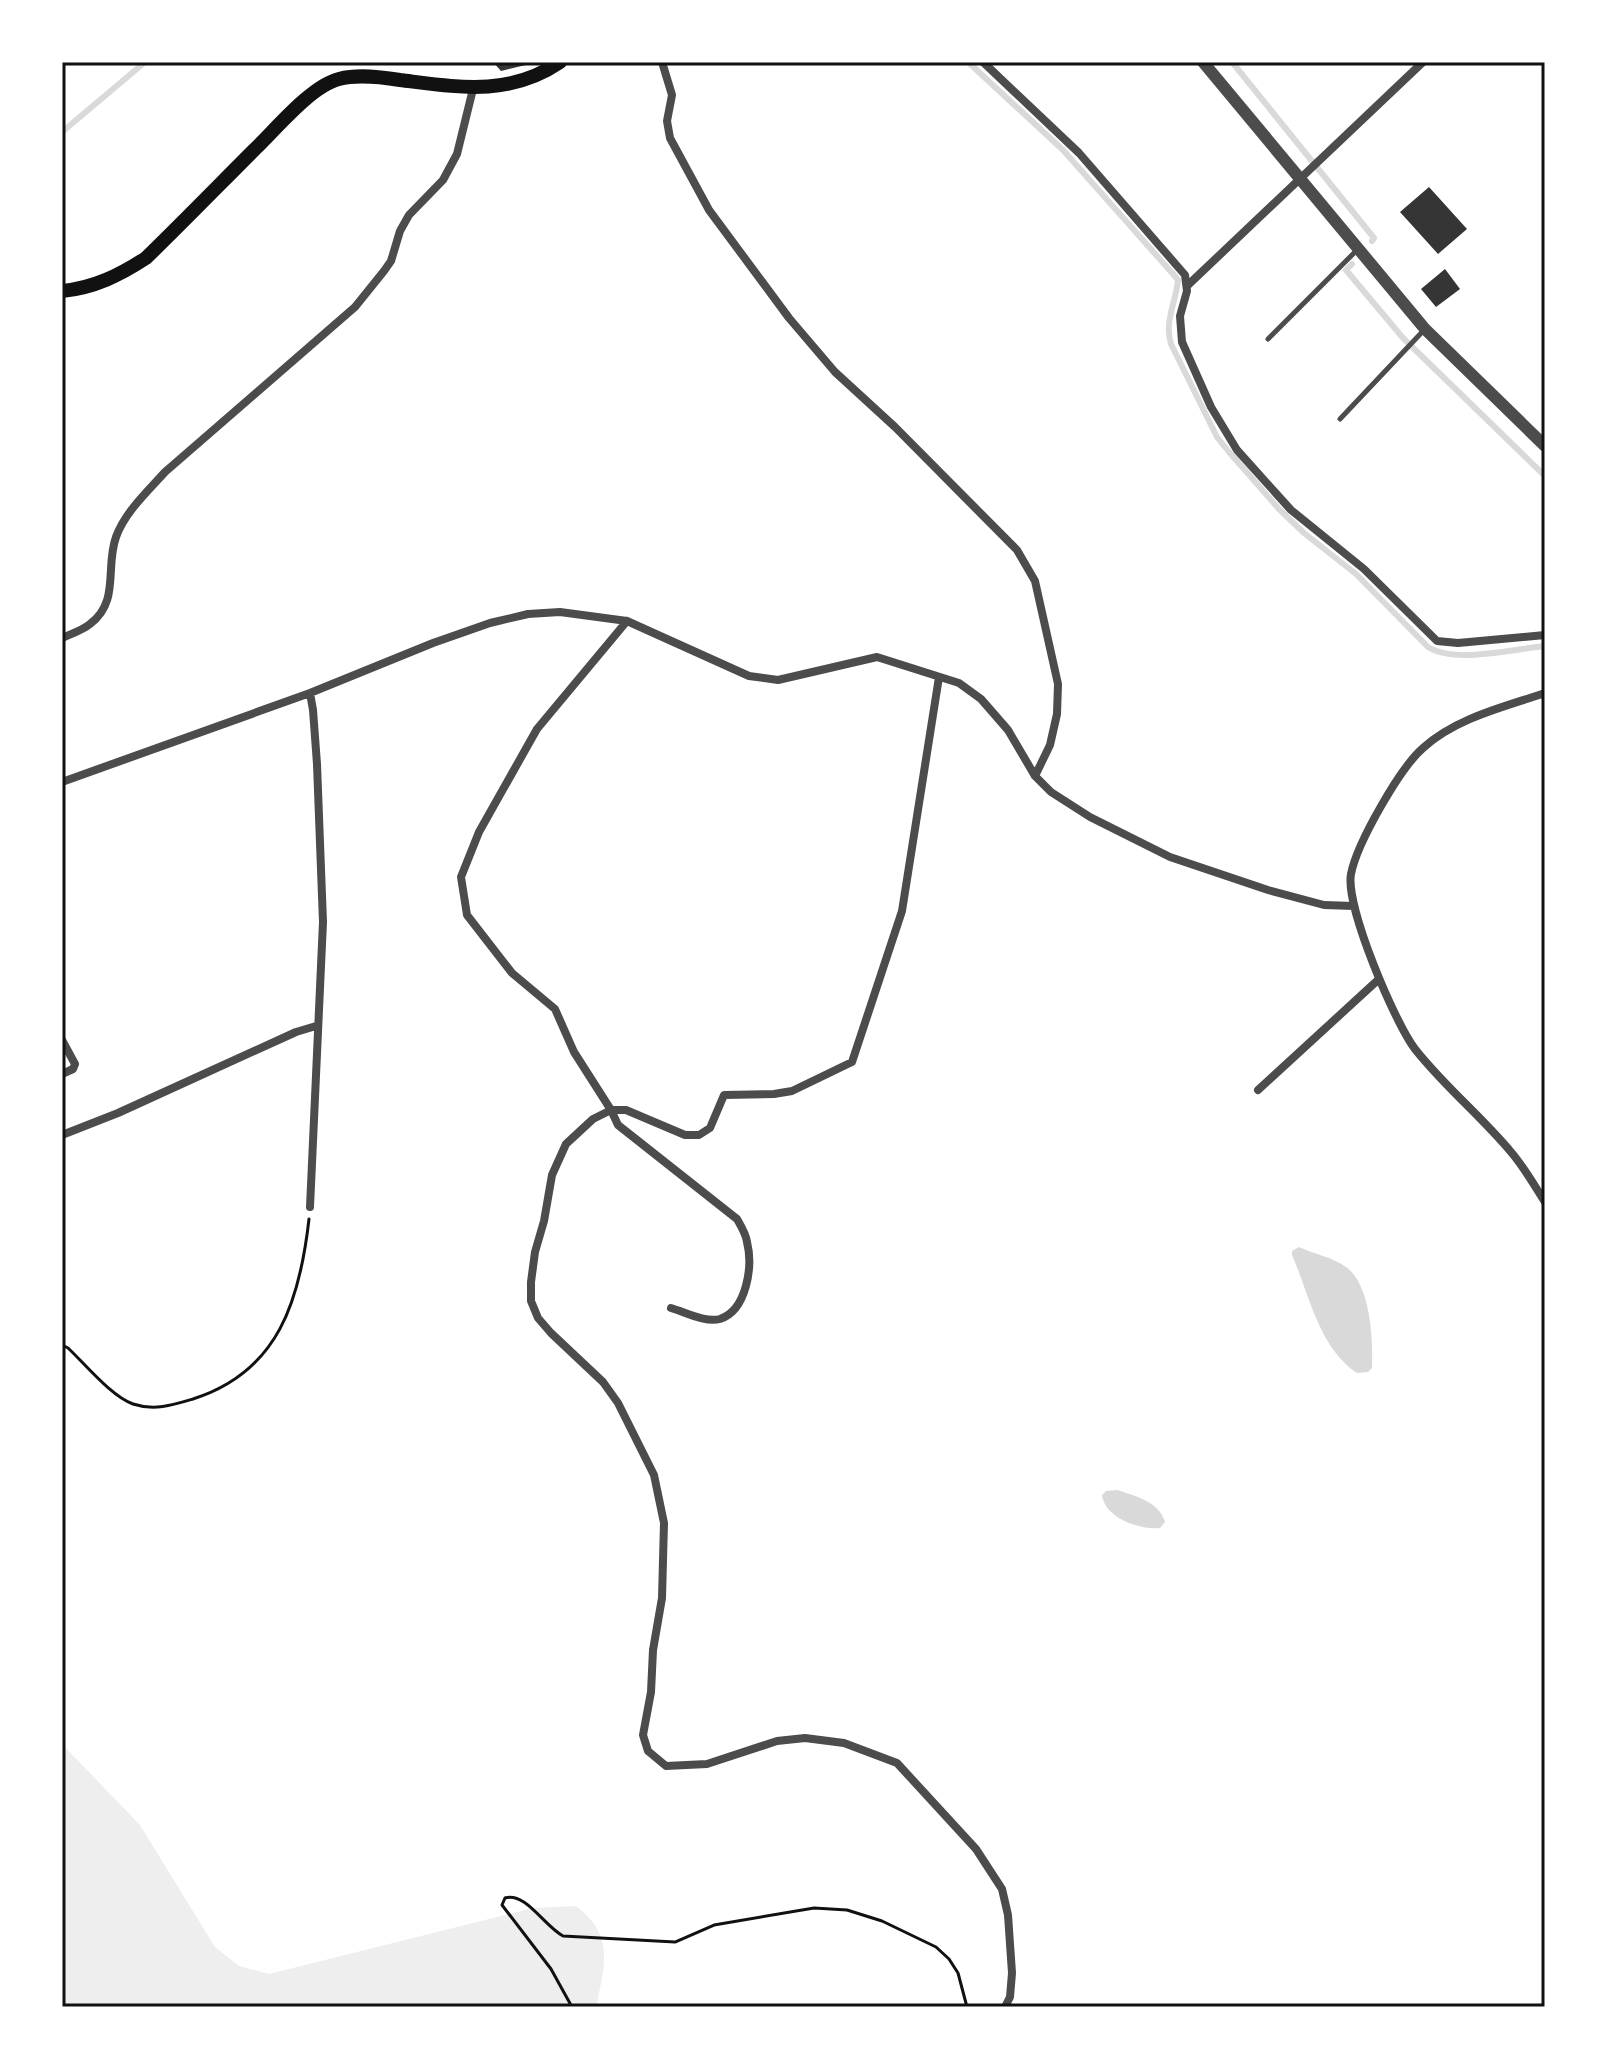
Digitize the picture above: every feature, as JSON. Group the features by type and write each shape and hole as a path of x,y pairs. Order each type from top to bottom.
{"main road":[{"path":"62,291 109,279 146,258 287,117 320,88 337,79 355,76 389,78 473,89 518,82 560,62"}],"street":[{"path":"662,62 672,95 667,121 670,138 709,210 789,318 825,360 1017,550 1035,581 1058,684 1057,714 1050,745 1035,776"},
{"path":"983,62 1079,153 1180,268 1188,285"},
{"path":"1203,62 1425,329 1545,446"},
{"path":"1423,62 1188,285 1179,329 1211,407 1237,450 1291,510 1364,569 1437,641 1458,643 1545,635"},
{"path":"62,638 91,624 105,608 111,594 115,540 125,520 149,490 165,472 355,307 384,271 409,215 443,180 457,154 473,89"},
{"path":"62,782 310,693 490,623 528,614 560,612 627,621 749,676 778,680 877,657 959,683 981,699 1008,730 1035,776 1051,792 1090,817 1170,857 1324,905 1354,906"},
{"path":"627,621 537,729 479,832 461,877 467,915 512,973 555,1009 574,1052 618,1125 737,1219 747,1239 750,1261 745,1288 733,1310 718,1320 671,1308"},
{"path":"939,677 902,911 852,1062 792,1091 724,1095 710,1128 699,1135 685,1135 626,1110 611,1110 593,1119 566,1144 552,1175 535,1252 531,1301 538,1318 603,1382 618,1403 654,1475 664,1523 662,1598 643,1735 648,1751 666,1766 707,1764 777,1741 805,1738 844,1743 897,1763 976,1849 1002,1889 1008,1915 1012,1973 1010,1997 1005,2007"},
{"path":"310,693 317,764 323,922 310,1207"},
{"path":"1545,693 1472,718 1421,749 1372,824 1351,875 1354,906 1379,979 1413,1047 1510,1150 1545,1202"},
{"path":"1258,1090 1379,979"},
{"path":"62,1135 316,1026"},
{"path":"62,1040 75,1064 73,1069 62,1074"}],"lane":[{"path":"1268,339 1357,250"},
{"path":"1340,419 1425,329"}],"path":[{"path":"62,1345 130,1403 153,1409 201,1396 237,1379 270,1346 288,1316 304,1258 310,1207"},
{"path":"572,2007 551,1969 502,1905 505,1898 514,1896 524,1900 551,1929 563,1936 675,1942 714,1925 814,1908 847,1910 882,1921 936,1947 958,1973 967,2007"}],"shaded area":[{"path":"1299,1247 1346,1267 1361,1286 1371,1328 1372,1368 1368,1372 1357,1373 1333,1350 1324,1335 1292,1255 1292,1251"},
{"path":"1117,1490 1152,1504 1165,1522 1160,1528 1152,1528 1133,1525 1116,1516 1104,1503 1102,1495 1106,1491"},
{"path":"62,1744 140,1825 215,1947 239,1966 269,1974 533,1908 576,1906 597,1928 602,1940 604,1964 596,2007 62,2007"}],"building":[{"path":"493,62 533,62 534,63 501,71"},
{"path":"1429,187 1467,229 1438,254 1400,212"},
{"path":"1445,269 1460,289 1436,307 1421,289"}],"waterway":[{"path":"62,132 145,62"},
{"path":"968,62 1063,150 1178,280 1170,320 1171,344 1217,437 1279,509 1356,574 1428,647 1440,652 1469,655 1545,646"},
{"path":"1232,62 1374,238 1372,241"},
{"path":"1352,264 1346,270 1403,338 1545,476"}]}
